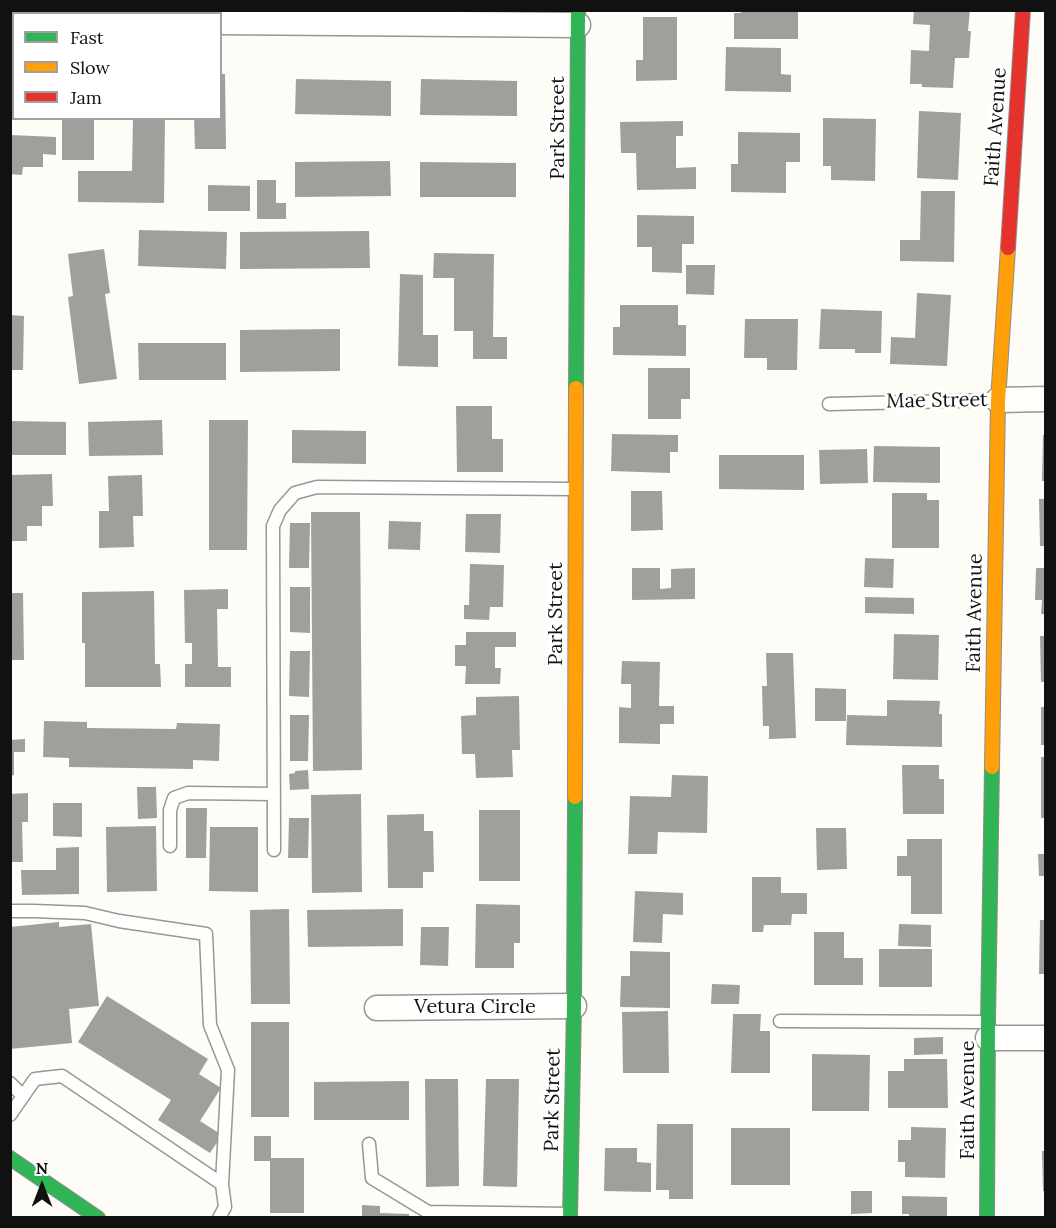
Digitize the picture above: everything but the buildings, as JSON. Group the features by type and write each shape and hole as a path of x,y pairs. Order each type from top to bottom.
{"street":[{"name":"Faith Avenue","path":"987,1218 998,400 1023,10"},
{"path":"222,22 247,16 578,18"},
{"name":"Park Street","path":"570,1216 574,1006 578,18"},
{"name":"Mae Street","path":"998,400 1046,399"},
{"name":"Vetura Circle","path":"377,1008 574,1006"},
{"path":"988,1030 1046,1038"},
{"path":"10,1158 88,1215"}],"lane":[{"name":"Mae Street","path":"830,404 998,400"},
{"path":"274,850 273,526 280,510 296,494 317,487 576,489"},
{"path":"170,846 170,810 174,798 188,794 274,794"},
{"path":"10,911 85,913 119,921 206,934 210,1025 228,1070 222,1184 225,1207 219,1218"},
{"path":"780,1021 988,1030"},
{"path":"10,1115 35,1079 62,1076 222,1184"},
{"path":"10,1083 23,1096"},
{"path":"369,1144 372,1178 428,1212 570,1216"}],"traffic: fast":[{"path":"576,388 578,10"},
{"path":"987,1218 992,767"},
{"path":"570,1218 575,797"},
{"path":"10,1158 98,1218"}],"traffic: slow":[{"path":"992,767 998,400 1008,248"},
{"path":"575,797 576,388"}],"traffic: jam":[{"path":"1008,248 1023,10"}]}
